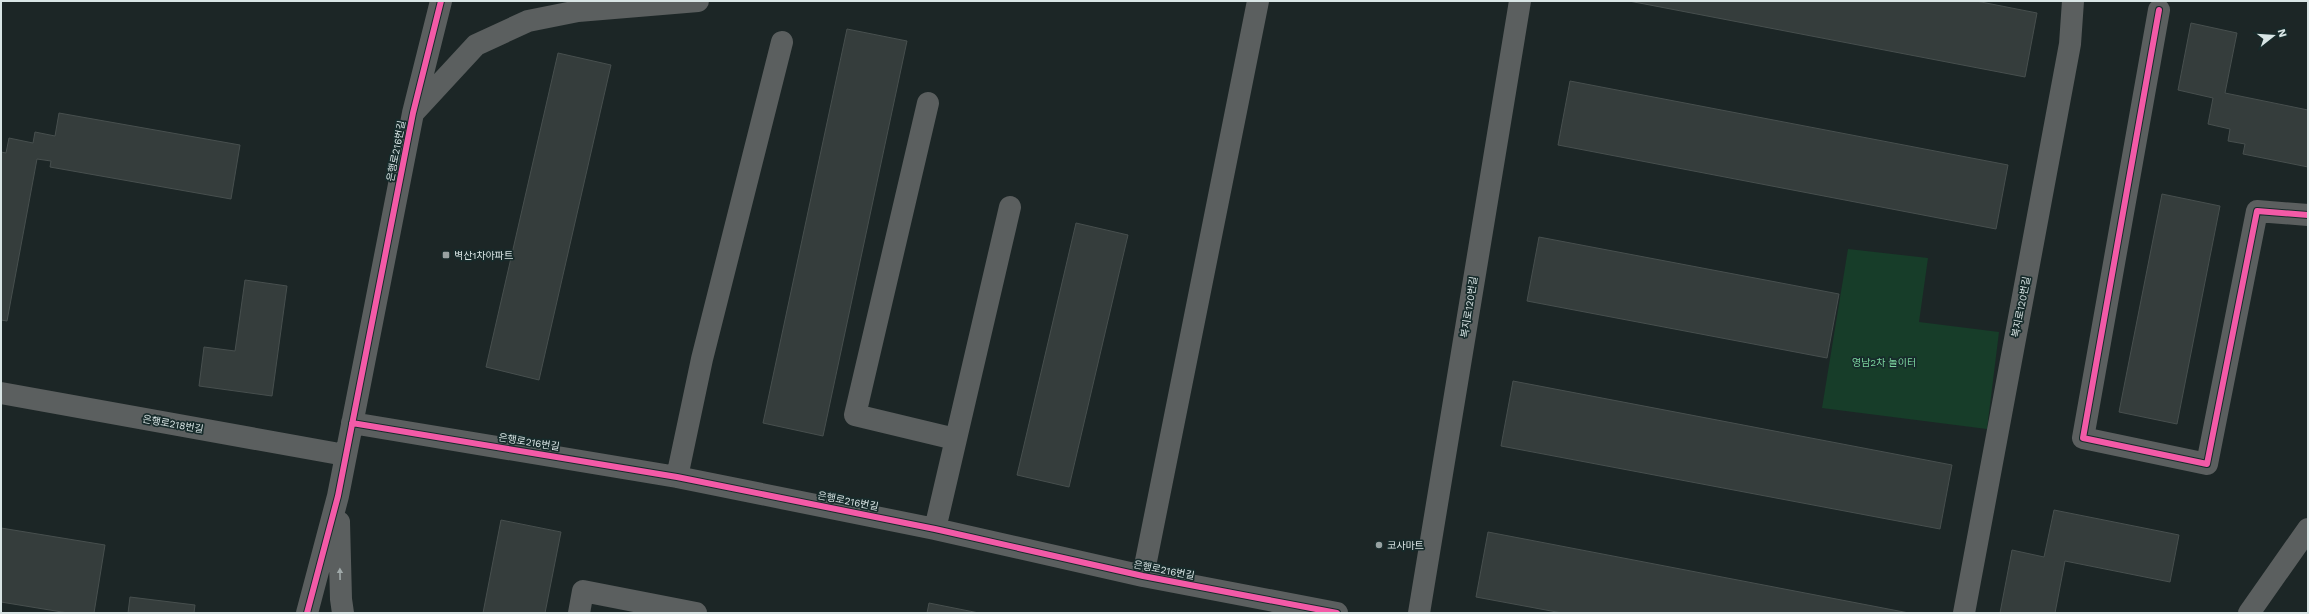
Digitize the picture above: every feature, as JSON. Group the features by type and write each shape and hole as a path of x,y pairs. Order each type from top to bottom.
{"street":[{"path":"413,113 428,1"},
{"name":"은행로216번길","path":"338,496 413,113 441,1"},
{"path":"413,113 476,45 528,21 578,11 698,1"},
{"path":"1142,576 1258,1"},
{"name":"복지로120번길","path":"1418,613 1520,1"},
{"name":"복지로120번길","path":"1964,613 2070,44 2073,1"},
{"path":"2159,10 2082,438 2207,464 2257,211 2308,215"},
{"path":"677,477 702,359 782,42"},
{"path":"928,103 855,415 954,439"},
{"path":"935,529 954,439 1010,207"},
{"name":"은행로218번길","path":"1,393 345,455"},
{"name":"은행로216번길","path":"352,423 677,477 935,529 1142,576 1337,613"},
{"path":"308,613 338,496"},
{"path":"338,496 341,599 343,613"},
{"path":"2249,613 2308,529"},
{"path":"579,613 583,590 696,613"}],"green space":[{"name":"영남2차 놀이터","path":"1848,249 1928,258 1919,322 1999,332 1987,429 1822,408"}],"building":[{"path":"1629,1 1976,1 2037,13 2025,77"},
{"path":"2191,23 2237,33 2225,93 2308,110 2308,167 2243,154 2245,144 2228,141 2230,129 2208,124 2213,98 2178,90"},
{"path":"847,29 907,41 823,436 763,423"},
{"path":"558,53 611,65 539,380 486,367"},
{"path":"1570,81 2008,165 1996,229 1558,145"},
{"path":"59,113 240,145 231,199 50,167 51,161 37,159 7,321 1,320 1,152 6,153 9,138 33,143 35,132 55,136"},
{"path":"2162,194 2220,206 2177,424 2119,412"},
{"path":"1076,223 1128,235 1069,487 1017,475"},
{"path":"1539,237 1839,294 1827,358 1527,301"},
{"path":"245,280 287,286 272,396 199,386 204,347 235,351"},
{"path":"1513,381 1952,465 1940,529 1501,446"},
{"path":"2054,510 2179,535 2170,582 2065,561 2055,613 2000,613 2012,550 2044,557"},
{"path":"501,520 561,532 545,613 483,613"},
{"path":"1,528 105,545 94,613 68,613 1,602"},
{"path":"1488,532 1909,613 1562,613 1476,597"},
{"path":"130,597 195,605 194,613 128,613"},
{"path":"929,603 979,613 927,613"}],"cycle path":[{"path":"307,613 338,496 413,113 441,1"},
{"path":"2159,10 2083,438 2207,464 2257,211 2308,215"},
{"path":"352,423 677,477 935,529 1143,576 1337,613"}],"place":[{"name":"벽산1차아파트","path":"446,255"},
{"name":"코사마트","path":"1379,545"}]}
